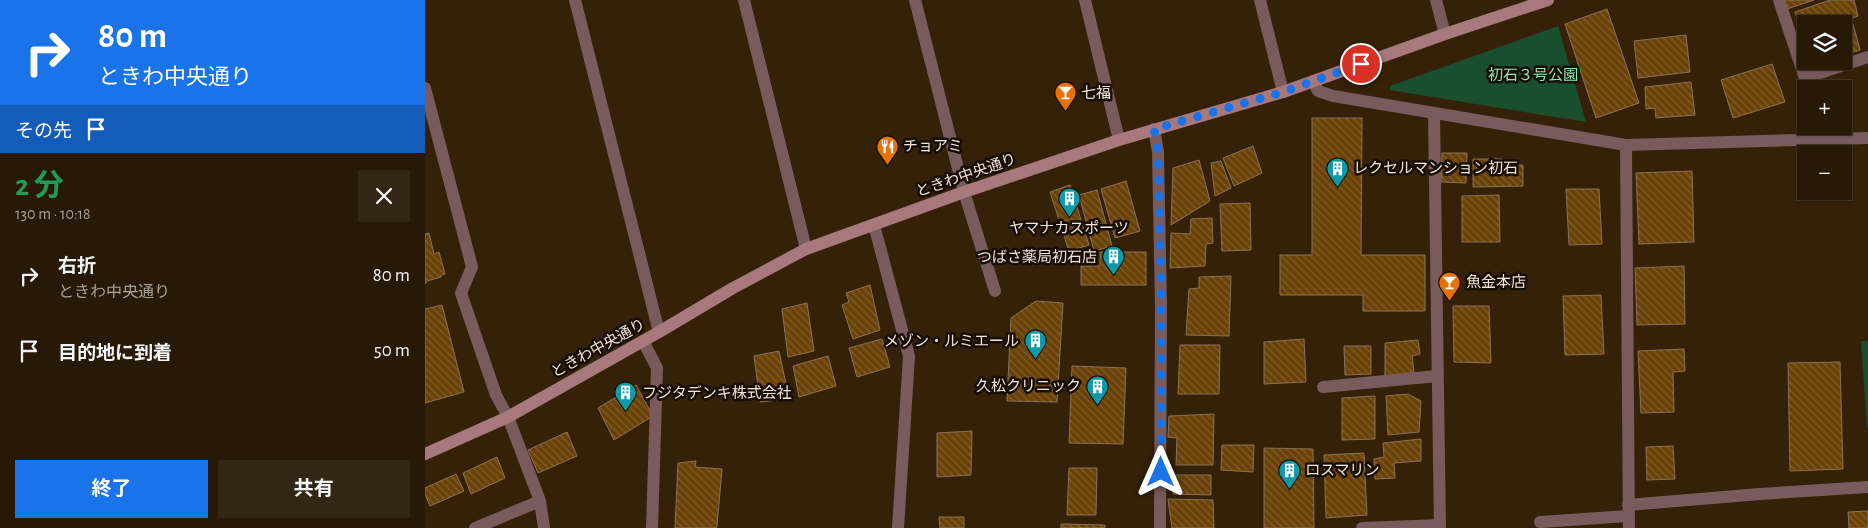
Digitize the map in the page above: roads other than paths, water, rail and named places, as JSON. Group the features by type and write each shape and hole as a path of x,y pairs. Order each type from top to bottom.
{"street":[{"path":"575,0 659,332"},
{"path":"744,0 807,249"},
{"path":"915,0 964,192 995,291"},
{"path":"1085,0 1119,140"},
{"path":"1260,0 1283,92"},
{"path":"1436,0 1445,34"},
{"name":"ときわ中央通り","path":"425,454 508,417 733,288 807,249 964,192 1154,129 1283,92 1445,34 1548,0"},
{"path":"1779,0 1805,80"},
{"path":"1813,80 1868,57"},
{"path":"1313,81 1318,91 1333,96 1626,145 1868,138"},
{"path":"425,88 471,267 461,294 496,395 508,417 540,501 543,528"},
{"path":"1362,528 1440,526 1434,114"},
{"path":"1154,129 1158,152 1161,305 1160,528"},
{"path":"1815,135 1816,140"},
{"path":"1626,145 1628,516"},
{"path":"874,225 909,356 899,528"},
{"path":"643,340 657,368 651,528"},
{"path":"1323,387 1437,376"},
{"path":"1541,522 1628,516 1760,494 1868,487"},
{"path":"475,528 540,501"}],"place":[{"name":"七福","path":"1065,112"},
{"name":"チョアミ","path":"887,165"},
{"name":"レクセルマンション初石","path":"1337,187"},
{"name":"ヤマナカスポーツ","path":"1069,218"},
{"name":"つばさ薬局初石店","path":"1113,276"},
{"name":"魚金本店","path":"1450,301"},
{"name":"メゾン・ルミエール","path":"1035,360"},
{"name":"久松クリニック","path":"1097,405"},
{"name":"フジタデンキ株式会社","path":"626,412"},
{"name":"ロスマリン","path":"1289,489"}],"park label":[{"name":"初石３号公園","path":"1533,75"}]}
